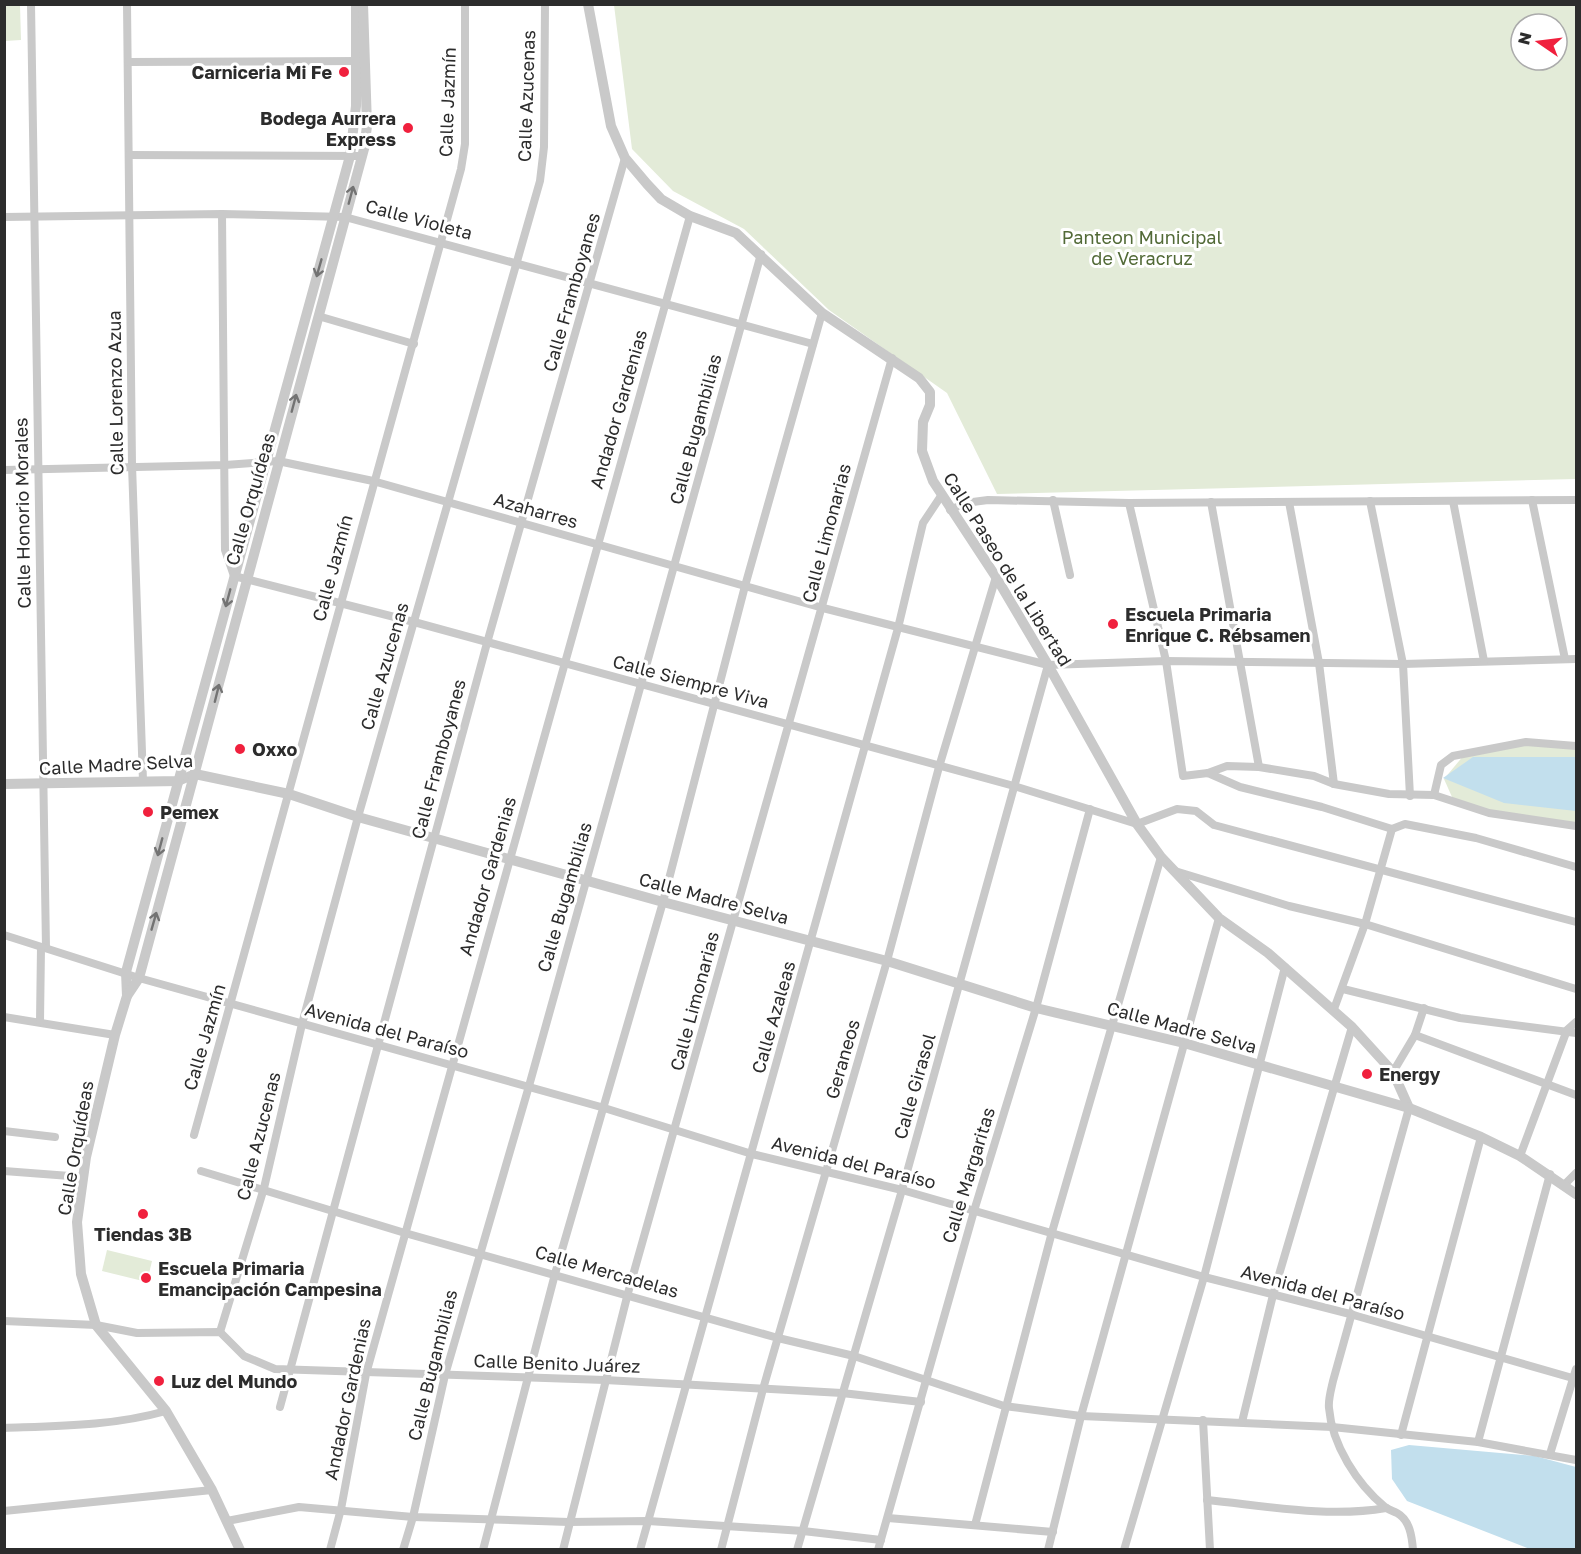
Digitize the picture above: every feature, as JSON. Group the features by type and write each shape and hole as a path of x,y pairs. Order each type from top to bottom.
{"street":[{"name":"Calle Honorio Morales","path":"31,4 43,785 44,948 40,1022"},
{"name":"Calle Lorenzo Azua","path":"127,4 132,465 144,781"},
{"name":"Calle Orquídeas","path":"127,996 126,972 196,716 278,461 362,156 367,126 356,4"},
{"name":"Calle Orquídeas","path":"240,1550 212,1490 166,1411 96,1325 86,1296 78,1248 77,1222 82,1177 95,1110 127,996 139,978 210,720 265,464 350,156 356,127 363,4"},
{"name":"Calle Jazmín","path":"194,1135 461,169 465,144 465,4"},
{"name":"Calle Azucenas","path":"220,1332 264,1188 302,1024 358,817 540,181 544,147 545,4"},
{"name":"Calle Paseo de la Libertad","path":"588,4 611,126 625,158 661,198 690,216 736,233 822,313 892,358 919,378 930,392 930,405 923,422 922,451 933,481 996,577 1137,824"},
{"path":"129,62 361,61"},
{"path":"129,155 362,156"},
{"name":"Calle Framboyanes","path":"279,1407 487,643 625,158"},
{"name":"Calle Violeta","path":"4,217 222,214 345,217 813,344"},
{"path":"222,214 225,550 240,577"},
{"name":"Andador Gardenias","path":"330,1550 341,1509 366,1374 690,216"},
{"name":"Calle Bugambilias","path":"403,1550 413,1517 445,1375 478,1252 529,1086 761,254"},
{"path":"483,1550 526,1378 602,1107 663,902 745,586 822,313"},
{"path":"318,316 414,344"},
{"name":"Calle Limonarias","path":"562,1550 628,1293 892,358"},
{"name":"Azaharres","path":"4,470 132,465 265,464 278,461 373,481 823,608 1048,665 1166,661 1403,663 1576,659"},
{"name":"Calle Azaleas","path":"640,1550 812,941 898,628 923,523 941,496"},
{"path":"950,510 965,503 988,500 1129,502 1576,500"},
{"path":"1053,500 1070,575"},
{"path":"1532,500 1564,659"},
{"path":"1370,501 1403,663 1410,796"},
{"path":"1453,501 1484,661"},
{"path":"1129,502 1166,661 1184,776 1208,773 1227,766 1259,767 1314,776 1334,784 1410,796 1434,795 1489,813 1576,826"},
{"path":"1211,502 1259,767"},
{"path":"1289,502 1319,663 1334,784"},
{"name":"Calle Siempre Viva","path":"240,577 790,724 865,747 1014,786 1137,824"},
{"name":"Geraneos","path":"721,1550 778,1338 887,961 939,767 996,577"},
{"name":"Calle Girasol","path":"797,1550 902,1190 1048,665"},
{"path":"196,716 210,720"},
{"path":"1434,795 1437,774 1446,759 1526,742 1576,746"},
{"path":"1208,773 1240,787 1322,807 1392,829 1405,824 1446,832 1576,867"},
{"name":"Calle Madre Selva","path":"4,784 178,781 195,774 289,794 358,817 663,902 887,961 960,982 1036,1008 1184,1043 1409,1108 1481,1137 1520,1156 1550,1174 1576,1194"},
{"name":"Calle Margaritas","path":"878,1550 974,1211 1036,1008 1090,809"},
{"path":"1413,1550 1409,1526 1400,1514 1386,1508 1356,1474 1332,1426 1329,1406 1332,1381 1409,1108 1393,1072 1352,1027 1285,968 1219,918 1161,857 1137,824 1177,809 1196,811 1214,825 1576,922"},
{"path":"1334,1009 1365,924 1392,829"},
{"path":"975,1526 1004,1407 1052,1232 1110,1024 1161,857"},
{"path":"1175,871 1288,906 1365,924 1576,989"},
{"path":"1048,1550 1081,1416 1128,1256 1219,918"},
{"name":"Avenida del Paraíso","path":"4,935 139,978 529,1086 752,1154 902,1190 1128,1256 1350,1314 1575,1379"},
{"path":"1124,1550 1204,1277 1257,1065 1285,968"},
{"path":"1343,989 1460,1018 1567,1030 1576,1033"},
{"path":"1393,1072 1415,1035 1424,1008"},
{"path":"4,1017 115,1035"},
{"path":"1520,1156 1567,1030 1576,1022"},
{"path":"1242,1422 1274,1294 1352,1027"},
{"path":"1415,1035 1576,1095"},
{"path":"4,1131 55,1137"},
{"path":"1401,1435 1481,1137"},
{"path":"4,1171 82,1177"},
{"name":"Calle Mercadelas","path":"201,1171 264,1188 405,1233 628,1293 778,1338 854,1356 1004,1407 1081,1416 1203,1420"},
{"path":"1564,1185 1576,1173"},
{"path":"1478,1442 1550,1174"},
{"path":"4,1321 96,1325 137,1333 220,1332"},
{"name":"Calle Benito Juárez","path":"220,1332 244,1356 256,1363 288,1370 605,1380 842,1393 921,1402"},
{"path":"1550,1454 1575,1379 1576,1369"},
{"path":"4,1428 112,1423 166,1411"},
{"path":"1210,1550 1203,1420 1332,1426 1478,1442 1576,1460"},
{"path":"4,1511 212,1490"},
{"path":"1207,1500 1342,1512 1386,1508"},
{"path":"227,1521 287,1508 341,1509 413,1517 569,1522 648,1521 803,1531 881,1540"},
{"path":"888,1518 1053,1532"}],"green space":[{"path":"5,4 20,5 21,40 5,41"},
{"name":"Panteon Municipal de Veracruz","path":"614,5 1576,5 1576,479 997,494 947,393 829,310 744,229 673,191 632,149"},
{"path":"1493,745 1576,747 1576,824 1456,806 1444,779 1464,755"},
{"path":"107,1250 152,1261 147,1282 102,1271"}],"water":[{"path":"1473,757 1576,757 1576,811 1504,803 1443,778"},
{"path":"1409,1445 1535,1456 1576,1467 1576,1549 1530,1549 1407,1501 1392,1479 1391,1450"}],"place":[{"name":"Carniceria Mi Fe","path":"344,72"},
{"name":"Bodega Aurrera Express","path":"408,128"},
{"name":"Escuela Primaria Enrique C. Rébsamen","path":"1113,624"},
{"name":"Oxxo","path":"240,749"},
{"name":"Pemex","path":"148,812"},
{"name":"Energy","path":"1367,1074"},
{"name":"Tiendas 3B","path":"143,1214"},
{"name":"Escuela Primaria Emancipación Campesina","path":"146,1278"},
{"name":"Luz del Mundo","path":"159,1381"}]}
